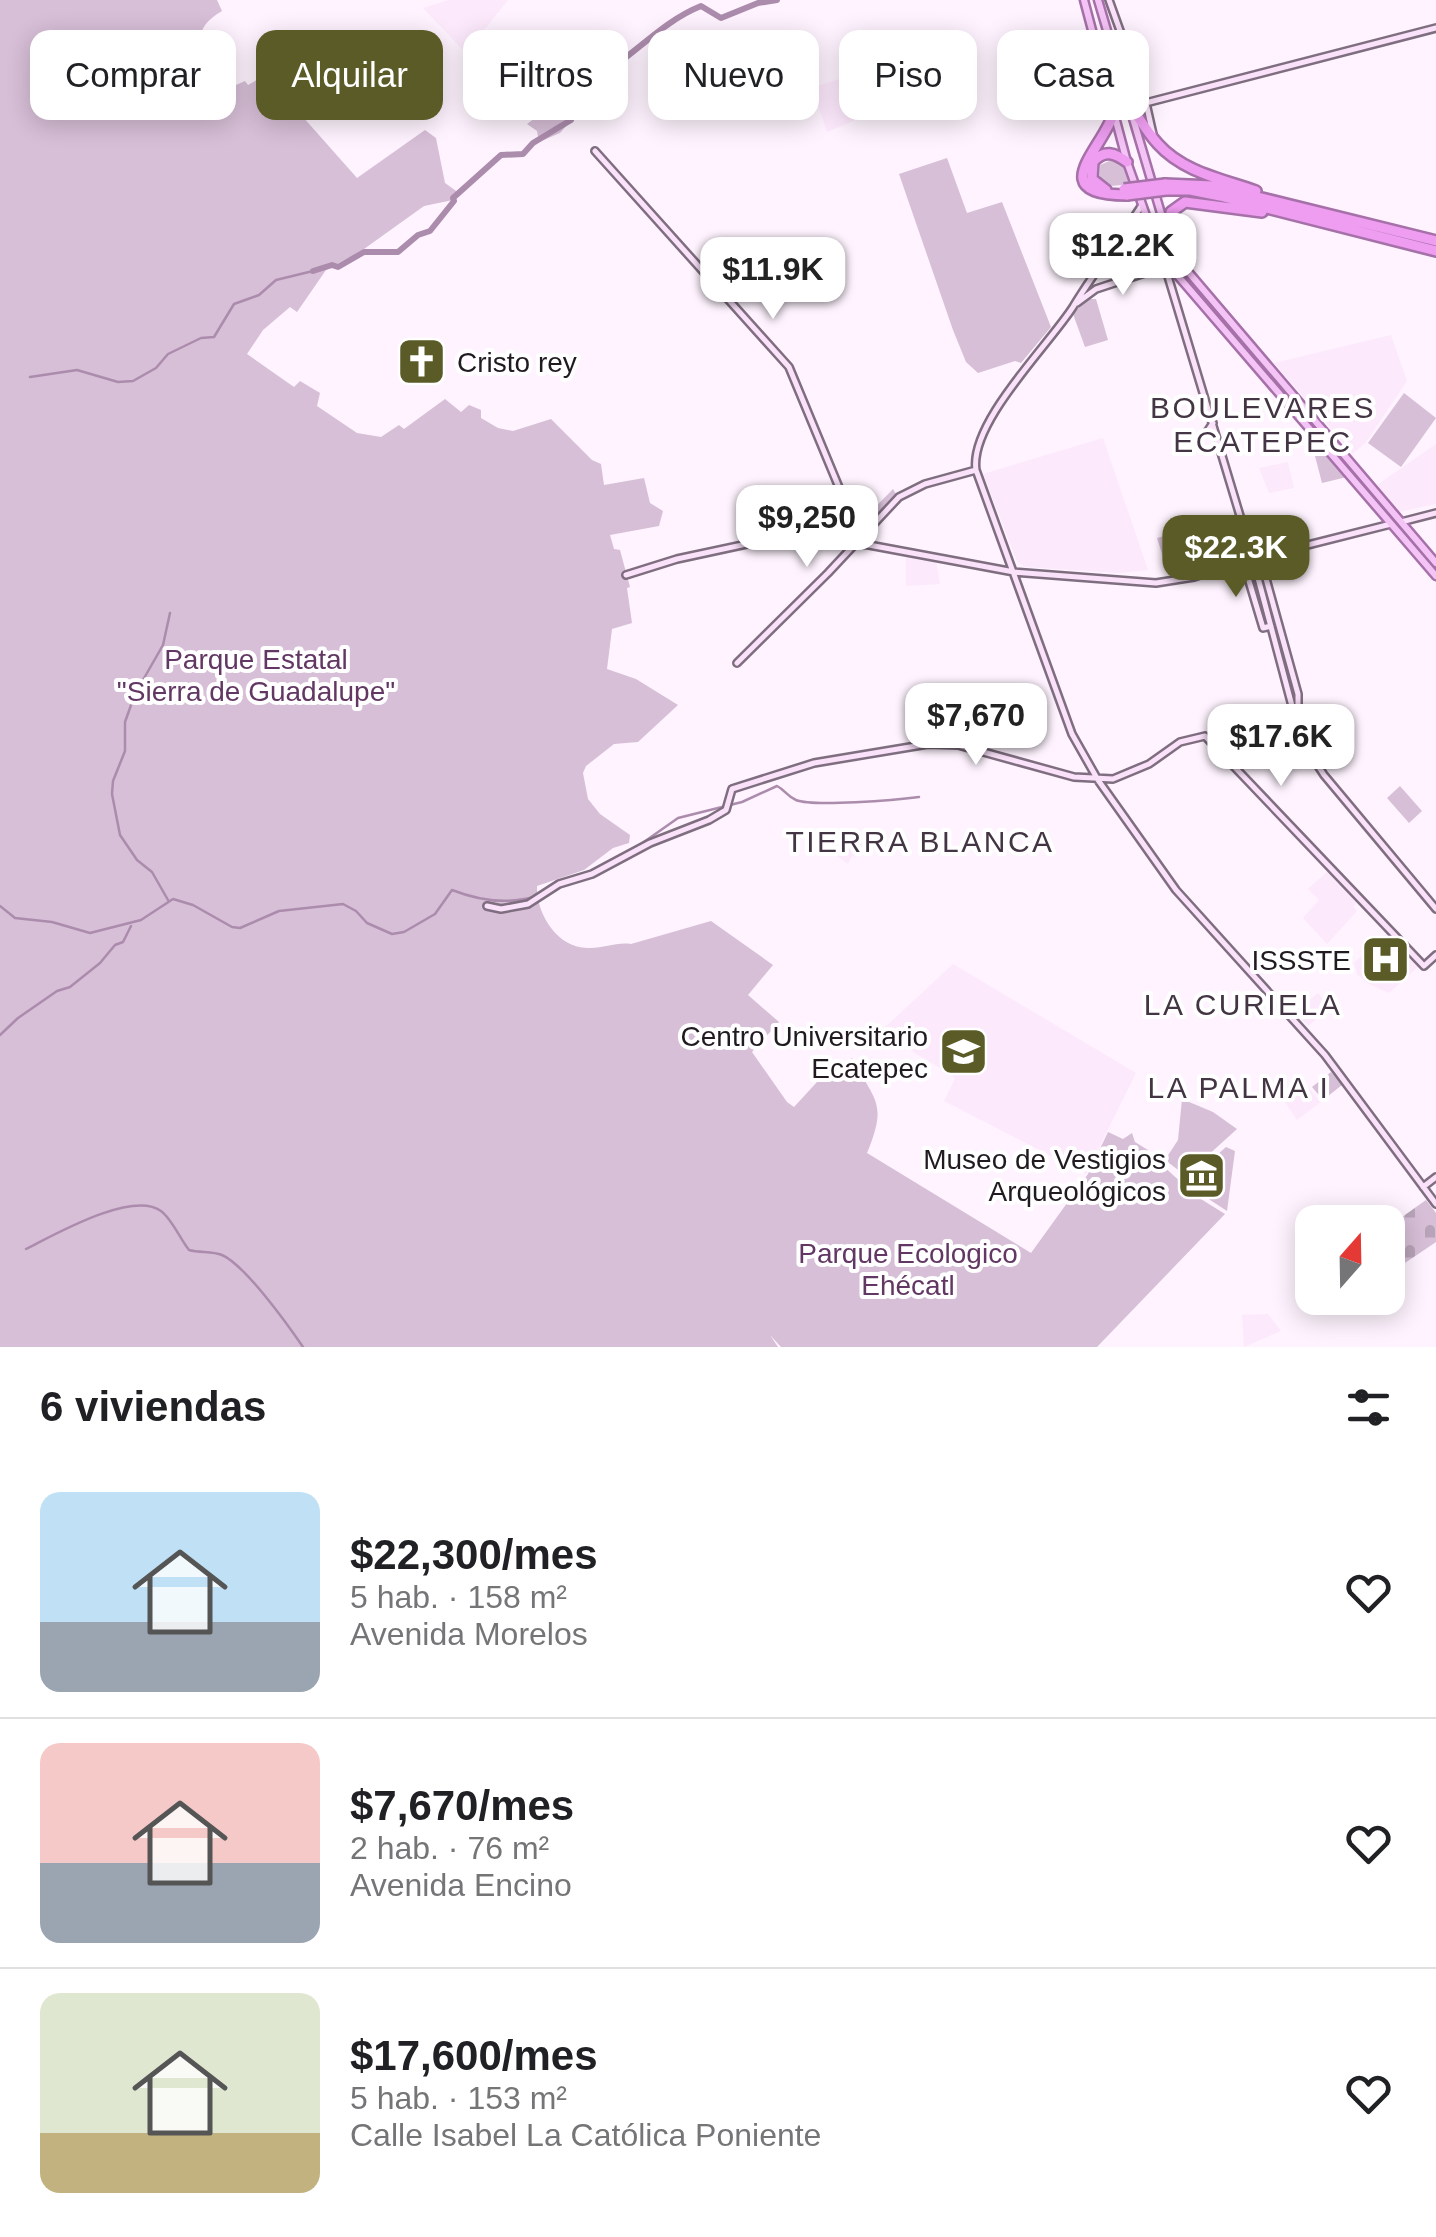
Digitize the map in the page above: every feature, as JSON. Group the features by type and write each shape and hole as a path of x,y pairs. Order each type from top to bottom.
{"highway":[{"path":"1112,120 1086,158 1083,175 1088,186 1099,194 1213,186 1436,251"},
{"path":"1139,120 1155,141 1188,167 1292,209"},
{"path":"1125,192 1098,186 1090,170 1096,158 1106,153 1128,162"},
{"path":"1166,238 1171,212 1184,202 1292,209 1436,240"}],"main road":[{"path":"1084,0 1092,30"},
{"path":"1098,0 1107,30"},
{"path":"1109,0 1120,30"},
{"path":"1149,102 1436,28"},
{"path":"1149,116 1155,141"},
{"path":"1116,120 1142,205 1165,262 1256,558 1271,626 1310,752 1324,775 1436,908"},
{"path":"1135,120 1173,254 1436,563"},
{"path":"595,151 790,367 860,538 869,545"},
{"path":"1142,205 996,413 975,452 976,470 1072,734 1098,780 1176,890 1325,1055 1436,1204"},
{"path":"1074,305 1096,289 1165,262 1173,254"},
{"path":"1165,262 1436,576"},
{"path":"1091,278 1096,289"},
{"path":"1186,300 1195,294"},
{"path":"1201,413 1212,421"},
{"path":"1208,432 1212,421"},
{"path":"737,664 898,497 925,484 976,470"},
{"path":"1400,522 1436,513"},
{"path":"1256,558 1390,524"},
{"path":"626,575 677,559 784,536 869,545 1014,572 1156,583 1194,577 1244,561 1262,628 1271,626"},
{"path":"1256,558 1266,579 1298,694 1298,722"},
{"path":"487,906 501,909 528,904 559,884 592,874 650,843 709,820 726,807 732,789 814,762 928,744 958,745 1074,778 1098,780 1130,774 1180,742 1205,736 1424,966 1436,955"},
{"path":"1423,1187 1436,1177"}],"shaded area":[{"path":"449,0 508,0 484,30 463,30 463,50 423,8"},
{"path":"839,79 839,120 855,120 827,132 819,109 819,86"},
{"path":"1391,335 1407,381 1366,442 1353,454 1274,363"},
{"path":"1103,438 1148,570 1120,573 1025,567 1017,561 983,474"},
{"path":"1436,444 1436,504 1400,512 1377,485"},
{"path":"1288,462 1294,488 1269,493 1259,468"},
{"path":"906,555 936,560 940,584 906,586"},
{"path":"844,829 879,835 856,857 852,856 848,864 830,851"},
{"path":"1329,870 1358,901 1353,907 1357,911 1327,944 1303,918 1319,900 1308,889"},
{"name":"ISSSTE","path":"1388,932 1419,966 1389,993 1367,983 1357,974 1354,963"},
{"path":"953,964 1136,1073 1086,1174 944,1101 955,1079 952,1075 880,1032"},
{"path":"1318,993 1330,1008 1308,1026 1295,1012"},
{"path":"1302,1080 1321,1102 1297,1120 1281,1096"},
{"path":"1268,1314 1281,1331 1244,1347 1242,1315"}],"green space":[{"name":"Parque Estatal \"Sierra de Guadalupe\"","path":"0,0 217,0 222,11 203,30 30,30 30,120 236,120 236,85 256,80 256,120 306,120 357,178 425,130 436,138 445,183 459,193 453,200 424,206 364,249 326,270 297,312 290,307 263,330 247,354 294,387 300,381 320,393 317,406 357,433 381,437 399,425 404,429 445,399 461,412 469,405 481,410 481,418 513,431 551,419 592,460 601,464 604,485 644,478 650,503 663,511 659,526 610,535 614,549 620,550 630,587 627,588 632,623 612,629 607,669 636,679 678,705 638,742 614,744 586,766 583,773 588,799 600,814 630,835 629,843 613,848 584,870 537,886 540,908 552,929 568,943 590,948 631,944 711,921 773,965 748,995 779,1022 752,1052 787,1102 794,1107 829,1069 835,1074 852,1058 878,1112 867,1153 1031,1253 1088,1174 1108,1132 1123,1139 1132,1133 1135,1142 1148,1150 1145,1164 1161,1164 1196,1196 1225,1214 1097,1347 781,1347 770,1335 778,1347 0,1347"},
{"path":"532,120 571,120 560,133 539,142 537,131 527,124"},
{"path":"947,158 967,213 1002,202 1051,327 1021,363 1015,361 978,373 966,362 953,330 899,174"},
{"path":"1114,159 1124,166 1132,184 1111,186 1099,180 1100,165"},
{"path":"1090,295 1096,299 1108,340 1085,347 1073,314"},
{"path":"1404,393 1436,418 1401,467 1368,443"},
{"path":"1326,453 1347,477 1322,483 1315,456"},
{"path":"893,489 897,496 862,535 857,526"},
{"path":"1225,519 1231,536 1163,557 1157,538"},
{"path":"1400,786 1422,811 1409,823 1387,798"},
{"path":"1331,1072 1342,1085 1323,1100 1312,1087"},
{"path":"1182,1099 1213,1112 1237,1129 1205,1158 1189,1161 1181,1172 1165,1160 1178,1140"},
{"path":"1226,1147 1235,1151 1227,1211 1201,1194 1209,1177 1207,1164"},
{"path":"1426,1200 1436,1213 1436,1242 1405,1263 1405,1215"}],"waterway":[{"path":"313,271 338,267 364,252 398,252 418,235 430,231 453,198 501,155 523,154 533,143 571,120 566,95 588,75 596,78 609,70 687,13 701,6 721,18 777,0"},
{"path":"30,377 77,370 118,382 133,381 156,368 168,354 201,338 214,337 234,304 259,295 276,280 313,271"},
{"path":"168,900 152,872 137,860 120,835 112,794 125,751 125,722 135,694 163,645 170,613"},
{"path":"634,849 678,818 742,802 777,786 805,802 919,797"},
{"path":"0,906 15,918 52,922 90,933 141,920 173,899 240,928 279,911 343,904 367,923 392,934 404,932 435,914 452,890 494,900 537,896"},
{"path":"0,1035 18,1018 57,991 70,987 100,963 115,945 123,942 131,926"},
{"path":"26,1249 93,1217 132,1206 148,1206 165,1215 189,1250 222,1255 242,1270 303,1347"}],"place":[{"name":"Cristo rey","path":"422,362"},
{"name":"ISSSTE","path":"1386,960"},
{"name":"Centro Universitario Ecatepec","path":"963,1052"},
{"name":"Museo de Vestigios Arqueológicos","path":"1201,1175"}],"district":[{"name":"BOULEVARES ECATEPEC","path":"1263,424"},
{"name":"TIERRA BLANCA","path":"920,841"},
{"name":"LA CURIELA","path":"1243,1004"},
{"name":"LA PALMA I","path":"1239,1087"}],"park label":[{"name":"Parque Ecologico Ehécatl","path":"908,1269"}]}
